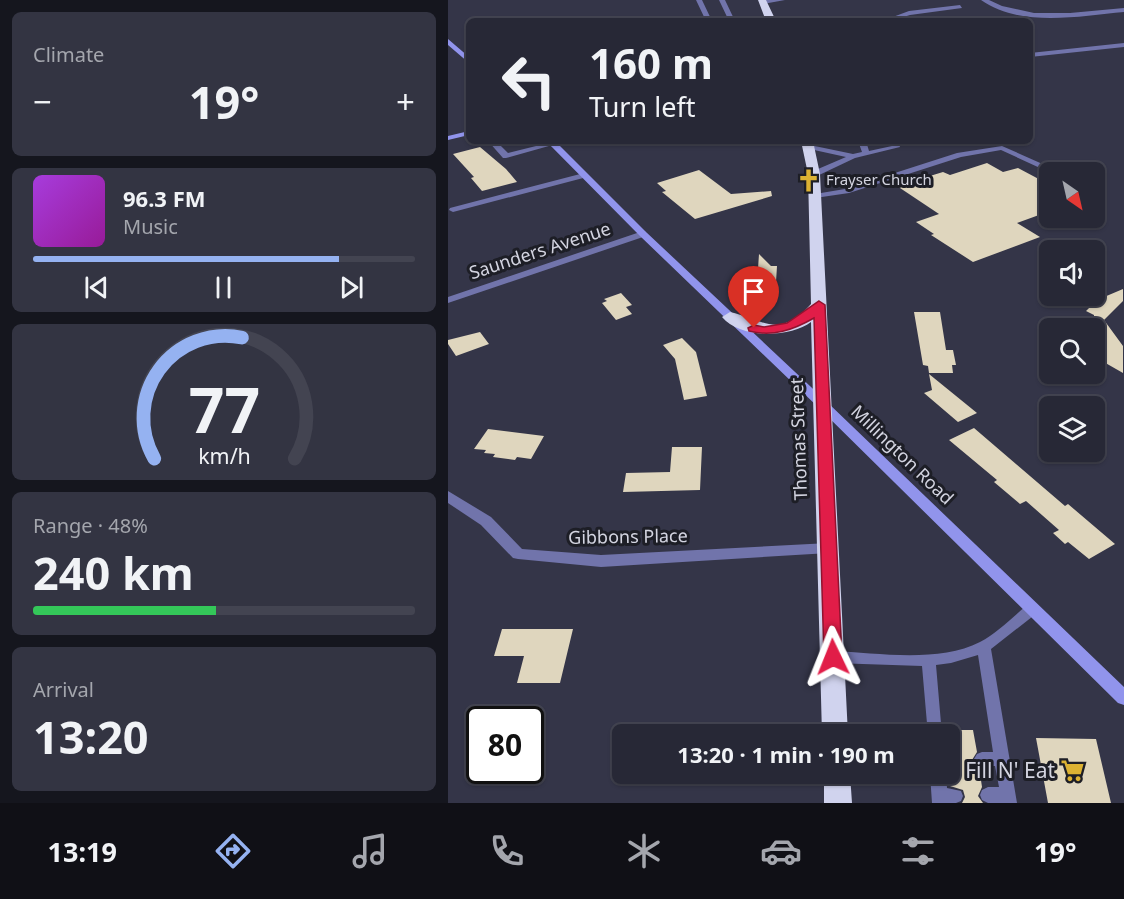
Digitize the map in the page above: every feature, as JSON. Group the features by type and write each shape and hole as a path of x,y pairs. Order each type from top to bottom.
{"highway":[{"path":"763,1 769,18"},
{"name":"Thomas Street","path":"807,144 814,174 835,724"},
{"path":"730,317 754,328 776,330 791,327 803,320 819,305"},
{"path":"837,784 838,803"}],"main road":[{"path":"448,41 466,59"},
{"path":"448,138 466,134"},
{"name":"Millington Road","path":"553,144 643,234 823,405 1123,698"}],"street":[{"path":"763,1 781,0"},
{"path":"984,0 999,9 1034,16 1123,10"},
{"path":"1033,55 1123,45"},
{"name":"Saunders Avenue","path":"448,300 643,234"},
{"name":"Gibbons Place","path":"448,496 486,521 518,554 601,561 829,548"}],"lane":[{"path":"699,0 708,18"},
{"path":"722,0 731,18"},
{"path":"894,18 909,13 960,8"},
{"path":"495,144 506,156 545,144"},
{"path":"811,144 853,156"},
{"path":"863,144 866,154"},
{"path":"814,174 853,156 896,147 895,144"},
{"path":"815,196 846,191 960,155 1003,148 1039,164"},
{"path":"453,210 584,175"},
{"path":"833,657 929,660 952,657 984,647 1032,609"},
{"path":"984,647 1009,799 988,795"},
{"path":"929,660 934,724"},
{"path":"982,759 1003,759"}],"building":[{"path":"480,147 506,169 517,182 482,191 471,178 474,177 453,154"},
{"path":"987,163 1003,172 1018,168 1039,179 1039,215 1017,223 1040,237 973,262 931,235 934,234 916,222 939,214 897,186 943,172 950,175"},
{"path":"699,170 731,194 771,191 772,196 695,219 662,192 666,191 657,183"},
{"path":"759,254 771,266 777,266 775,298 756,298"},
{"path":"1123,289 1123,301 1105,319 1094,318 1094,315 1086,311 1091,306 1105,306 1105,297"},
{"path":"621,293 632,305 626,307 632,314 616,320 602,303 607,301 604,299"},
{"path":"914,312 940,312 946,350 953,350 956,365 952,365 953,373 929,373 928,366 923,365"},
{"path":"1105,321 1123,346 1123,373 1105,363"},
{"path":"480,332 489,344 456,356 448,344 448,340"},
{"path":"682,338 696,352 707,396 684,400 675,359 663,345"},
{"path":"929,374 977,413 958,422 924,393 932,390"},
{"path":"974,428 1065,506 1068,504 1115,544 1089,559 1068,542 1065,544 1053,533 1059,530 1026,501 1020,504 994,482 997,480 949,440"},
{"path":"488,429 544,436 531,459 517,457 515,460 493,457 495,454 484,453 486,450 474,449"},
{"path":"672,447 702,447 700,490 623,492 626,473 670,472"},
{"path":"502,629 573,629 560,683 517,683 524,656 494,656"},
{"path":"960,730 973,730 977,752 972,760 979,767 982,787 978,796 983,803 962,803 965,797 963,790 950,786 950,784 960,784"},
{"name":"Fill N' Eat","path":"1036,738 1096,739 1111,803 1048,803"}],"place":[{"name":"Frayser Church","path":"808,180"},
{"name":"Fill N' Eat","path":"1073,771"}],"route":[{"path":"754,328 776,330 791,327 812,314 819,305 833,657"}]}
